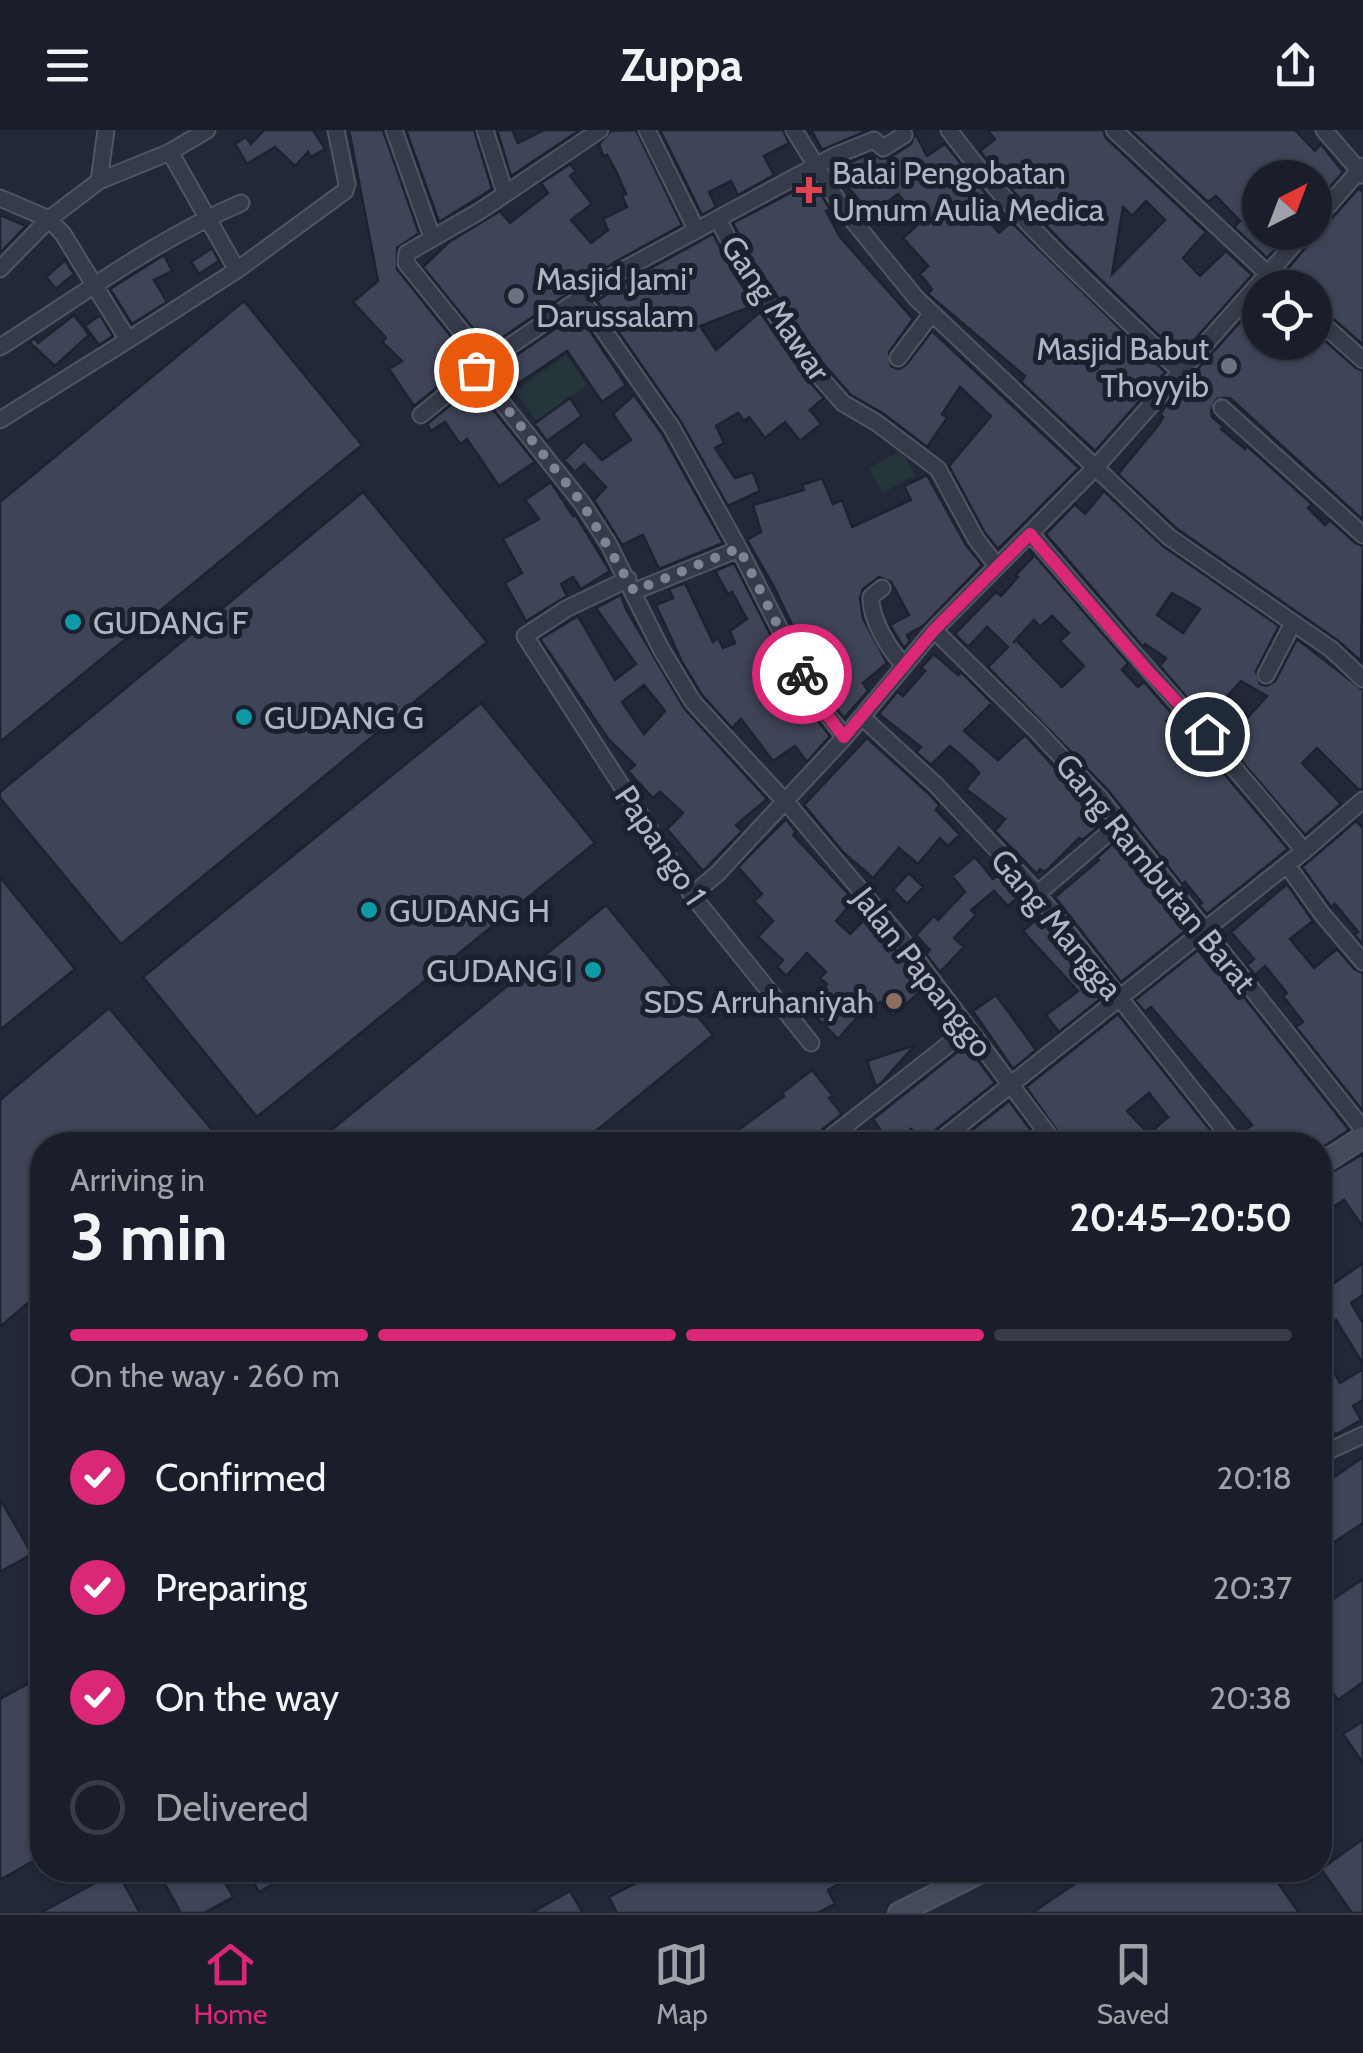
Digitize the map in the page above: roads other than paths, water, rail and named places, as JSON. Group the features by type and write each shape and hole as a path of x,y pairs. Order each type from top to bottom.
{"street":[{"path":"99,181 106,130"},
{"path":"0,269 49,219 99,181 170,152 207,130"},
{"path":"0,420 237,270 345,191 347,184 336,130"},
{"path":"394,130 432,237 600,130"},
{"path":"485,130 505,193"},
{"path":"648,130 696,229"},
{"path":"794,130 865,238 932,314 1169,537 1331,648 1363,680"},
{"path":"949,130 978,170 1044,244 1180,371"},
{"path":"1114,130 1264,270"},
{"path":"1324,130 1361,170 1332,202"},
{"path":"421,415 481,366 580,298 696,229 870,141 883,148 904,136"},
{"path":"170,152 237,270"},
{"path":"0,198 49,219 63,234 128,340"},
{"path":"0,347 93,284 241,202"},
{"name":"Gang Mawar","path":"718,219 740,264 812,368 844,403 877,422 938,470 976,539 997,566"},
{"name":"Jalan Papanggo","path":"432,237 407,253 406,264 582,503 694,702 911,951 1046,1132"},
{"path":"1273,270 1291,250"},
{"path":"580,298 672,428 739,548 817,702 844,737"},
{"path":"692,895 785,802 934,630 1095,468 1242,304"},
{"path":"898,358 932,314"},
{"path":"1332,332 1363,360"},
{"path":"1222,408 1363,536"},
{"path":"1030,534 1223,752 1304,852"},
{"path":"631,585 739,548"},
{"name":"Papango 1","path":"631,585 566,609 525,636 692,895 812,1043"},
{"path":"882,588 871,597 870,604 886,640 904,665"},
{"path":"1266,675 1292,623"},
{"name":"Gang Rambutan Barat","path":"934,630 1036,730 1120,823 1363,1129"},
{"name":"Gang Mangga","path":"862,717 936,786 1037,894 1226,1132"},
{"path":"950,1132 1358,805 1363,824"},
{"path":"1037,894 1120,823"},
{"path":"1287,865 1363,962"},
{"path":"838,1132 968,1029"},
{"path":"1332,1157 1363,1138"},
{"path":"1332,1449 1363,1435"},
{"path":"899,1913 961,1882"}],"tunnel":[{"path":"1180,371 1222,408"}],"place":[{"name":"Balai Pengobatan Umum Aulia Medica","path":"809,190"},
{"name":"Masjid Jami' Darussalam","path":"516,296"},
{"name":"Masjid Babut Thoyyib","path":"1229,366"},
{"name":"GUDANG F","path":"73,622"},
{"name":"GUDANG G","path":"244,717"},
{"name":"GUDANG H","path":"369,910"},
{"name":"GUDANG I","path":"593,970"},
{"name":"SDS Arruhaniyah","path":"894,1001"}]}
